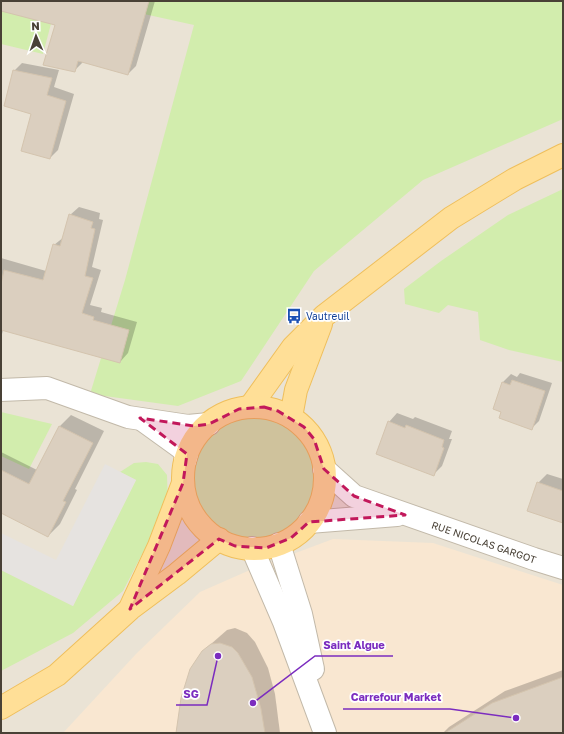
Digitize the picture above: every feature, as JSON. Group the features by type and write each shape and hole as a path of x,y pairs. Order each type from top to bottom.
{"main road":[{"path":"250,407 293,347 324,316 389,268 451,218 515,179 563,155"},
{"path":"291,418 296,390 324,316"},
{"path":"130,609 159,546 183,483 185,462 194,441 208,424 228,412 250,407 264,407 278,411 304,427 314,439 321,454 325,483 318,510 301,530 279,544 266,548 252,548 235,546 219,539 201,525 194,516 189,505 183,483"},
{"path":"1,708 56,675 130,609 219,539"}],"street":[{"path":"1,390 47,388 128,417 188,426 208,424"},
{"path":"140,418 180,447 187,454 185,462"},
{"name":"RUE NICOLAS GARGOT","path":"324,469 354,496 405,515 563,568"},
{"name":"RUE NICOLAS GARGOT","path":"309,522 405,515"},
{"path":"279,544 302,614 325,733"},
{"path":"252,548 284,622 325,733"}],"highlighted area":[{"path":"264,407 278,411 304,427 314,439 324,469 354,496 405,515 309,522 291,538 266,548 235,546 219,539 130,609 183,483 187,454 140,418 194,426 209,424 239,409"}],"shaded area":[{"path":"1,1 563,1 563,728 402,733 1,733"},
{"path":"105,464 136,480 73,606 1,570 1,533 56,560"},
{"path":"333,539 433,543 563,585 563,733 63,733 136,654 200,592 250,570"}],"green space":[{"path":"1,1 57,1 43,54 1,44"},
{"path":"94,1 563,1 563,119 423,180 314,271 241,381 178,406 90,394 125,280 194,25 94,3"},
{"path":"563,189 563,362 509,350 480,340 478,312 448,305 439,313 405,304 404,289 441,261 508,215"},
{"path":"254,407 275,410 299,423 309,433 322,457 325,478 322,499 309,523 299,533 275,546 254,549 233,546 209,533 199,523 186,499 183,478 186,457 199,433 209,423 233,410"},
{"path":"1,412 52,424 29,469 1,456"},
{"path":"146,462 158,464 167,475 168,504 123,591 73,633 1,671 1,570 73,606 136,480 120,472 134,463"}],"building":[{"path":"1,1 149,1 128,75 78,61 75,72 43,65 55,25 1,11"},
{"path":"13,70 52,78 47,95 66,101 50,159 21,151 31,114 4,106"},
{"path":"69,214 93,222 91,228 95,229 85,276 93,278 82,313 94,317 93,320 129,330 120,363 1,330 1,284 4,270 43,280 53,244 60,246"},
{"path":"512,380 545,391 532,430 499,418 501,412 493,409 502,382 510,385"},
{"path":"388,421 405,428 406,425 444,440 442,447 444,448 434,476 376,454"},
{"path":"59,426 93,443 63,501 66,502 48,537 1,513 1,470 29,484"},
{"path":"537,482 563,491 563,523 527,511"},
{"path":"220,643 232,647 238,653 252,677 261,709 265,733 176,733 181,698 190,669 202,651 211,644"},
{"path":"563,677 563,733 445,733 492,703"}],"place":[{"name":"Vautreuil","path":"294,316"},
{"name":"SG","path":"218,656"},
{"name":"Saint Algue","path":"253,703"},
{"name":"Carrefour Market","path":"516,718"}]}
